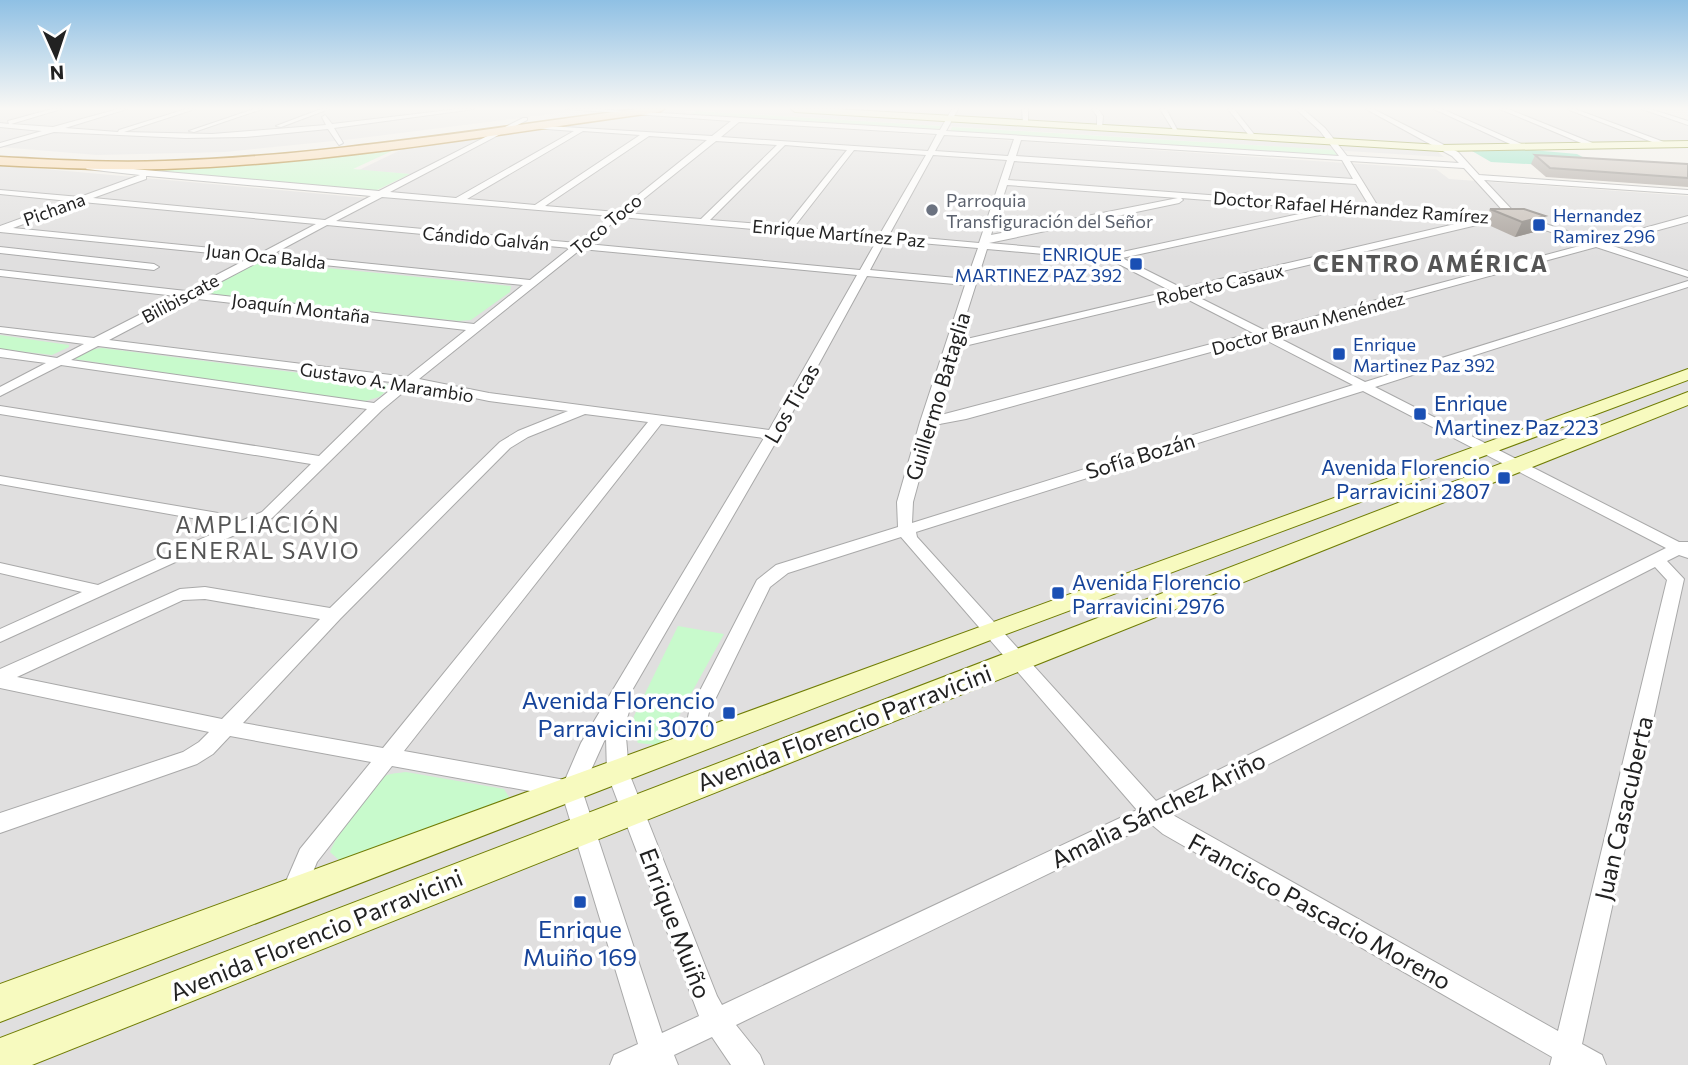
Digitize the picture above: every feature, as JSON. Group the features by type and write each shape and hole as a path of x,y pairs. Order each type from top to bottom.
{"main road":[{"path":"0,161 89,167 257,159"},
{"name":"Avenida Florencio Parravicini","path":"0,1003 618,773 992,630 1688,374"},
{"name":"Avenida Florencio Parravicini","path":"0,1058 1688,398"}],"street":[{"name":"Bilibiscate","path":"0,392 450,159"},
{"path":"459,200 531,159"},
{"path":"537,207 610,159"},
{"name":"Toco Toco","path":"409,381 688,159"},
{"path":"703,222 767,159"},
{"path":"788,229 844,159"},
{"name":"Los Ticas","path":"571,790 588,749 773,435 930,159"},
{"name":"Guillermo Bataglia","path":"905,529 903,511 927,422 1012,159"},
{"path":"1022,159 1358,182"},
{"path":"1343,159 1375,209"},
{"path":"1354,159 1467,166"},
{"path":"1459,159 1513,216"},
{"name":"Enrique Martínez Paz","path":"89,167 703,222 986,243 1114,257 1481,449 1685,549"},
{"name":"Pichana","path":"1,229 148,174"},
{"path":"1478,177 1688,192"},
{"name":"Doctor Rafael Hérnandez Ramírez","path":"1005,181 1489,219 1513,216 1688,274"},
{"name":"Cándido Galván","path":"0,192 972,283"},
{"path":"986,243 1195,196"},
{"path":"1114,257 1340,206"},
{"name":"Roberto Casaux","path":"951,346 1489,219"},
{"name":"Doctor Braun Menéndez","path":"927,422 961,416 1688,219"},
{"name":"Juan Oca Balda","path":"1,229 532,283"},
{"path":"0,250 155,267"},
{"name":"Joaquín Montaña","path":"0,273 476,328"},
{"name":"Sofía Bozán","path":"693,743 699,712 763,584 774,574 793,565 1688,284"},
{"name":"Gustavo A. Marambio","path":"0,330 409,381 476,396 773,435"},
{"path":"0,354 377,407"},
{"path":"0,636 242,528 278,506 377,407 409,381"},
{"path":"0,410 321,461"},
{"path":"0,823 190,758 206,748 334,615 510,441 583,410"},
{"path":"293,894 309,856 657,420"},
{"path":"0,480 224,519 242,528"},
{"path":"905,529 910,539 992,630"},
{"name":"Amalia Sánchez Ariño","path":"624,1065 660,1058 716,1022 1153,813 1656,559 1685,549"},
{"name":"Juan Casacuberta","path":"1566,1057 1676,579 1656,559"},
{"path":"0,568 101,591"},
{"path":"0,679 180,595 205,593 334,615"},
{"name":"Francisco Pascacio Moreno","path":"992,630 1153,813 1171,827 1566,1057 1592,1065"},
{"path":"0,679 224,727 571,790 646,1031 660,1058"},
{"name":"Los Ticas","path":"618,773 615,725 627,686"},
{"name":"Enrique Muiño","path":"618,773 716,1022 750,1065"}],"shaded area":[{"path":"382,159 1282,159 1436,169 1449,179 1688,196 1688,1065 0,1065 0,165 378,199 422,175 359,170"}],"green space":[{"path":"221,159 375,159 353,169 410,174 375,191 103,168"},
{"path":"1485,159 1586,159 1603,168 1491,162"},
{"path":"256,263 511,286 510,292 471,320 459,321 210,294 207,289"},
{"path":"0,335 69,347 52,355 0,349"},
{"path":"102,348 388,384 390,388 379,397 362,402 74,359 89,350"},
{"path":"678,626 724,634 665,741 657,745 638,743 633,732 634,716"},
{"path":"406,772 504,789 511,800 341,862 330,852 362,800 385,776"}],"building":[{"path":"1539,159 1688,164 1688,178 1550,168"},
{"path":"1490,209 1524,209 1545,216 1522,222"}],"place":[{"name":"Parroquia Transfiguración del Señor","path":"932,210"},
{"name":"Hernandez Ramirez 296","path":"1539,225"},
{"name":"ENRIQUE MARTINEZ PAZ 392","path":"1136,264"},
{"name":"Enrique Martinez Paz 392","path":"1339,354"},
{"name":"Enrique Martinez Paz 223","path":"1420,414"},
{"name":"Avenida Florencio Parravicini 2807","path":"1504,478"},
{"name":"Avenida Florencio Parravicini 2976","path":"1058,593"},
{"name":"Avenida Florencio Parravicini 3070","path":"729,713"},
{"name":"Enrique Muiño 169","path":"580,902"}],"district":[{"name":"CENTRO AMÉRICA","path":"1431,263"},
{"name":"AMPLIACIÓN GENERAL SAVIO","path":"258,537"}]}
